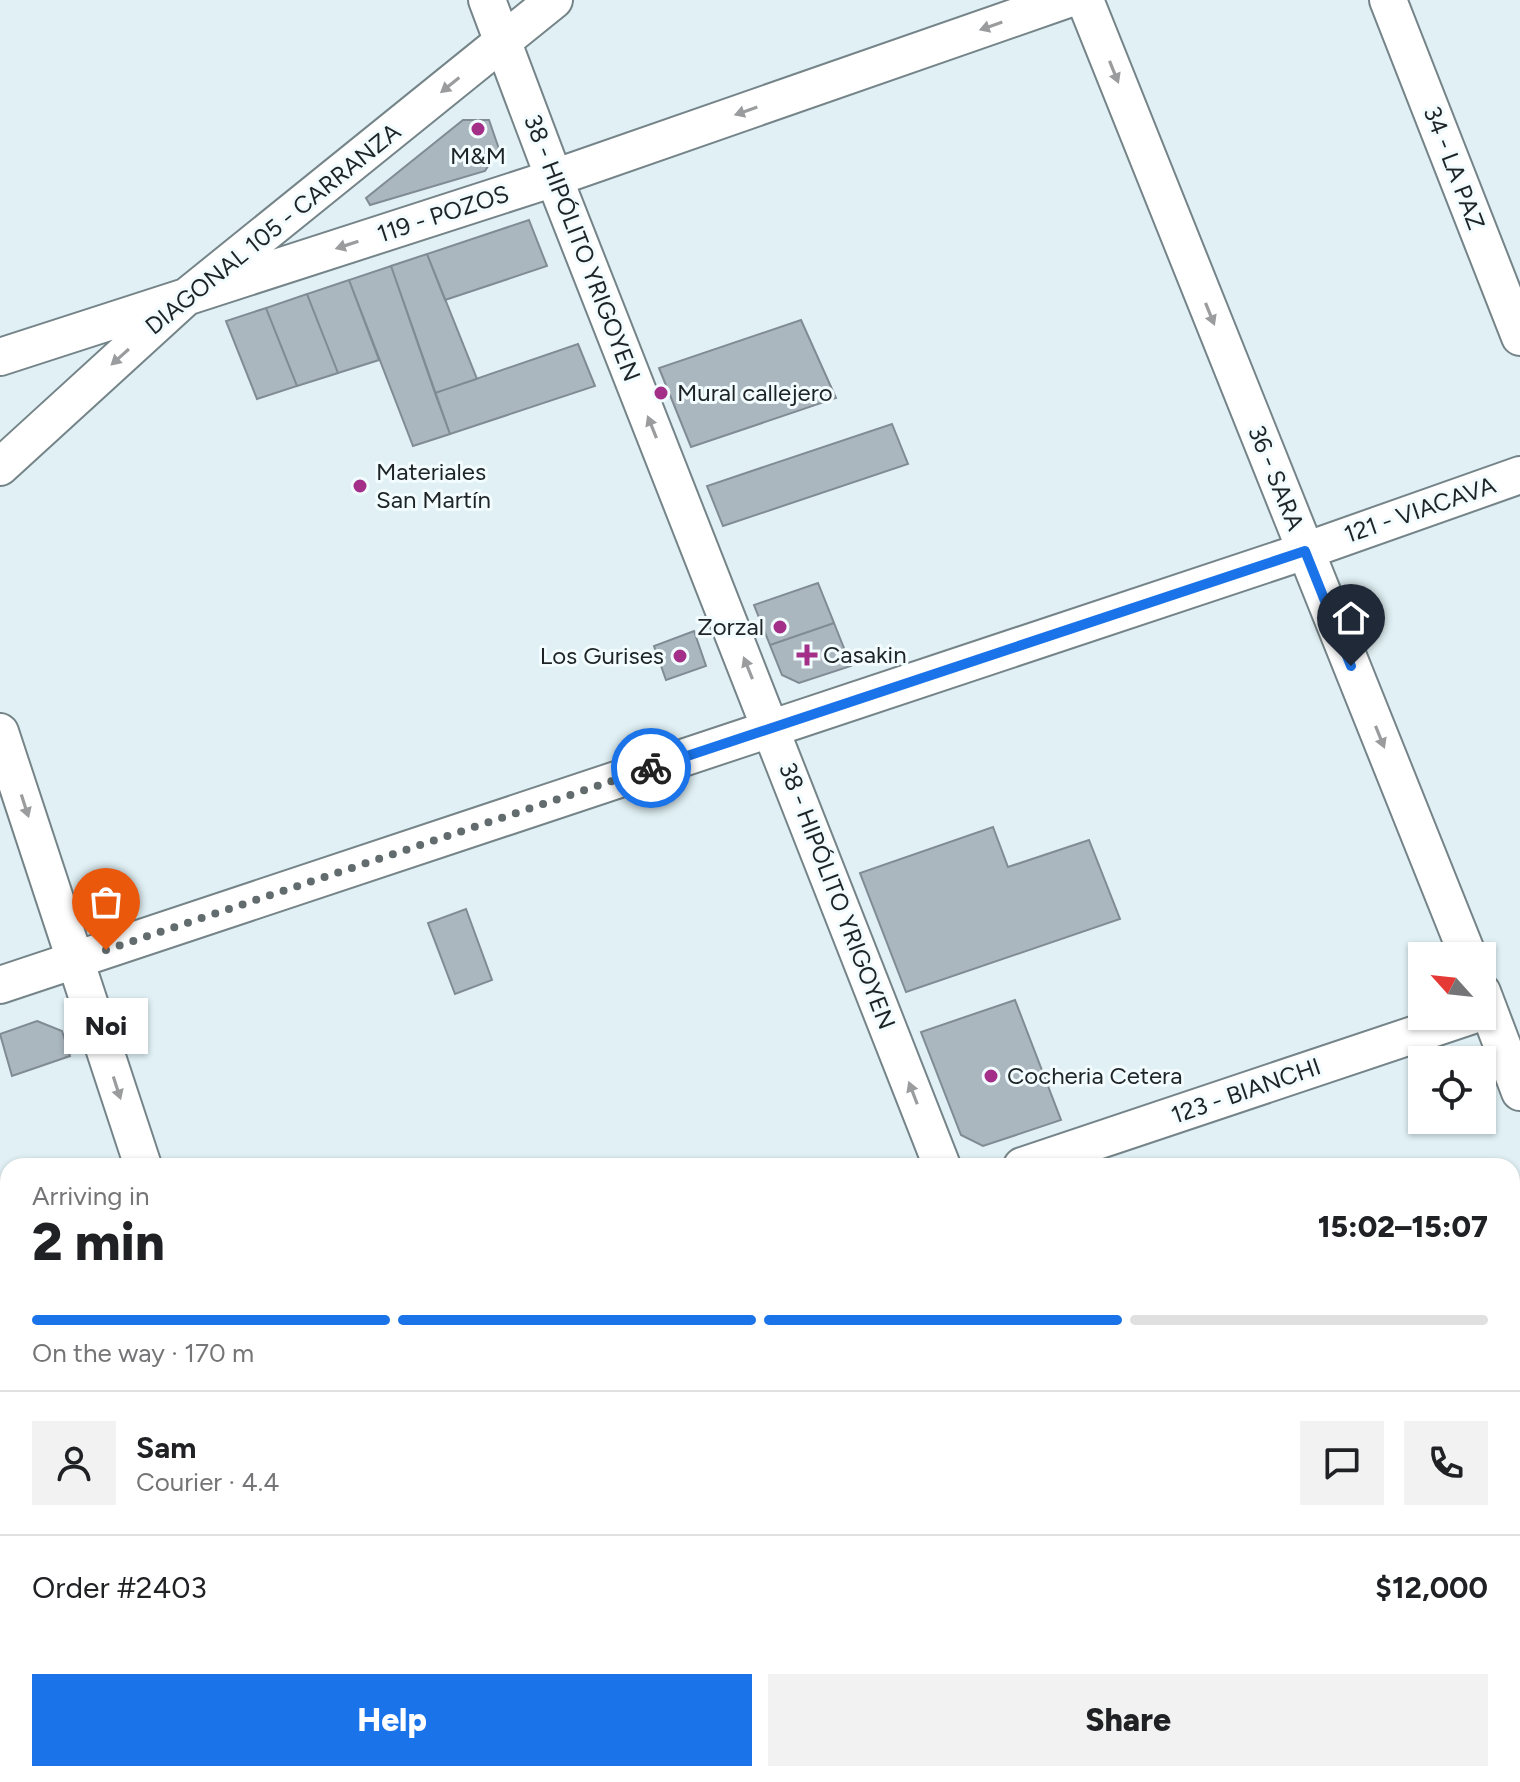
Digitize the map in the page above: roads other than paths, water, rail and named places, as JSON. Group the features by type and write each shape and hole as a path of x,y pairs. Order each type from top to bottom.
{"street":[{"name":"38 - HIPÓLITO YRIGOYEN","path":"487,0 939,1158"},
{"name":"DIAGONAL 105 - CARRANZA","path":"0,467 185,298 554,0"},
{"name":"119 - POZOS","path":"0,357 554,178 1065,0"},
{"name":"36 - SARA","path":"1085,0 1462,942"},
{"name":"34 - LA PAZ","path":"1388,0 1520,337"},
{"name":"121 - VIACAVA","path":"0,985 1305,551 1520,475"},
{"path":"0,732 140,1158"},
{"path":"1496,1025 1520,1092"},
{"name":"123 - BIANCHI","path":"1045,1158 1419,1030"}],"place":[{"name":"M&M","path":"478,129"},
{"name":"Mural callejero","path":"661,393"},
{"name":"Materiales San Martín","path":"360,486"},
{"name":"Zorzal","path":"780,627"},
{"name":"Casakin","path":"807,655"},
{"name":"Los Gurises","path":"680,656"},
{"name":"Noi","path":"106,950"},
{"name":"Cocheria Cetera","path":"991,1076"}]}
